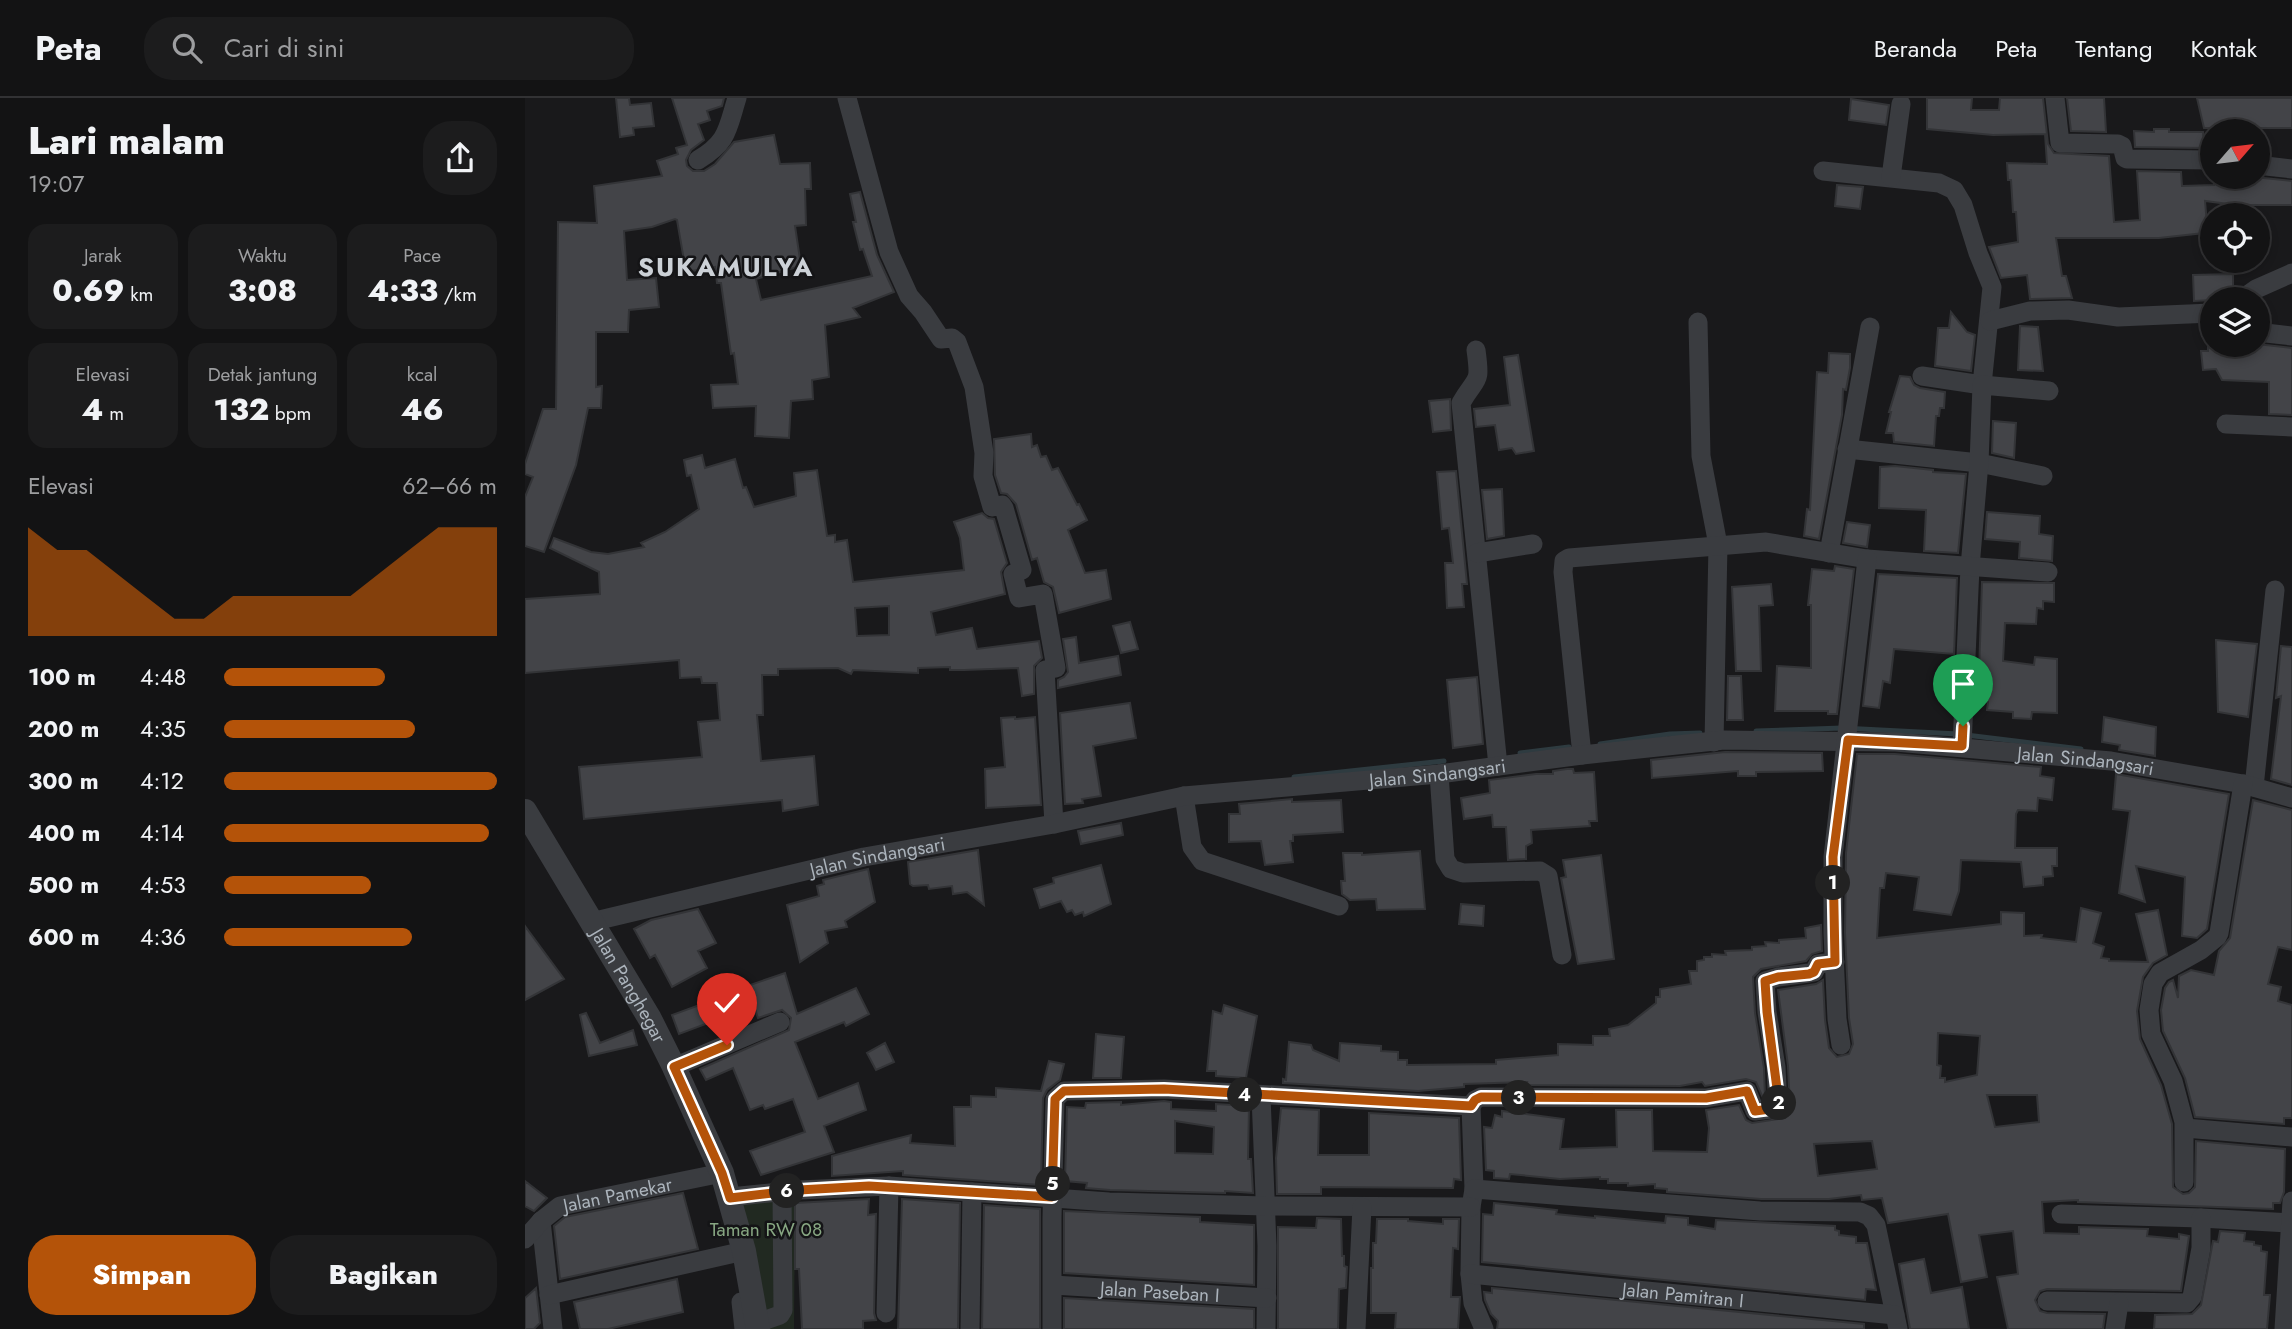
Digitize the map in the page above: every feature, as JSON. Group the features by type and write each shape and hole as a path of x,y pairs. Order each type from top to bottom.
{"street":[{"path":"698,160 725,138 737,98"},
{"path":"847,98 889,252 909,296 940,339 953,338 957,342 974,387 984,453 983,476 992,507 1002,505 1005,508 1022,570 1013,574 1019,598 1043,593 1056,668 1045,670 1055,824"},
{"path":"2055,98 2060,143 2118,144 2122,146 2127,159 2200,159"},
{"path":"1891,177 1902,104"},
{"path":"2270,166 2292,169"},
{"path":"1823,171 1939,183 1954,190 1963,205 1992,287 1982,385 1962,738"},
{"path":"2260,287 2292,273"},
{"path":"1990,323 2030,311 2068,310 2118,317 2200,314"},
{"path":"1698,322 1701,456 1718,545 1714,742"},
{"path":"1829,553 1870,327"},
{"path":"2270,333 2292,336"},
{"path":"1476,350 1480,375 1461,403 1498,766"},
{"path":"1922,376 2049,391"},
{"path":"2226,424 2292,427"},
{"path":"1847,449 1979,463 2043,476"},
{"path":"1582,755 1563,572 1564,561 1576,556 1777,543 1867,559 2048,572"},
{"path":"1477,553 1533,544"},
{"path":"1841,1045 1837,1019 1833,857 1867,559"},
{"path":"2184,1182 2182,1158 2185,1128 2173,1081 2151,1034 2149,1010 2153,984 2160,973 2201,950 2219,933 2249,786 2275,590"},
{"name":"Jalan Sindangsari","path":"591,922 864,856 1055,824 1184,796 1439,774 1582,755 1714,742 1849,732 1962,738 2112,761 2249,786 2292,798"},
{"path":"1439,774 1445,859 1451,869 1463,873 1540,871 1548,876 1562,955"},
{"path":"1184,796 1192,847 1202,861 1339,906"},
{"name":"Jalan Panghegar","path":"525,811 650,1019 722,1173 744,1251 753,1327"},
{"path":"1485,1329 1472,1303 1470,1274 1471,1106 1475,1100 1481,1097 1706,1098 1747,1091 1755,1111 1778,1108 1765,981 1809,974 1814,972 1818,964 1835,962"},
{"path":"674,1067 780,1022"},
{"path":"1052,1328 1055,1099 1064,1091 1164,1089 1471,1106"},
{"path":"1261,1096 1266,1206 1266,1329"},
{"path":"2185,1128 2291,1137"},
{"name":"Jalan Pamekar","path":"525,1239 559,1206 722,1173"},
{"path":"730,1198 889,1186 1109,1202 1362,1206 1472,1198 1760,1211 1860,1212 1869,1216 1876,1225 1896,1322"},
{"path":"886,1313 889,1186"},
{"path":"741,1302 753,1327 780,1315 783,1310 782,1192"},
{"path":"970,1329 972,1192"},
{"path":"2284,1329 2292,1201"},
{"path":"1356,1329 1362,1206"},
{"path":"2061,1214 2290,1223"},
{"path":"2047,1301 2187,1303 2192,1297 2201,1248 2201,1218"},
{"path":"541,1221 553,1329"},
{"path":"549,1295 744,1251"},
{"name":"Jalan Pamitran I","path":"1470,1274 1896,1322"},
{"name":"Jalan Paseban I","path":"1053,1285 1267,1298"},
{"path":"2115,1329 2119,1303"}],"green space":[{"name":"Taman RW 08","path":"795,1197 794,1329 757,1329 731,1202"}],"building":[{"path":"616,98 629,98 630,105 651,103 654,126 633,128 634,135 620,137"},
{"path":"672,98 724,98 722,106 707,111 710,120 698,124 704,140 691,150 686,160 687,166 693,171 704,171 715,164 734,142 774,135 780,164 810,163 811,189 805,189 806,225 795,226 801,266 756,279 761,300 872,276 863,249 860,250 853,222 856,222 850,194 860,192 877,255 894,292 853,308 860,317 825,325 829,377 812,380 813,399 791,401 789,438 755,436 756,406 713,408 711,385 738,384 721,283 717,283 715,267 686,272 675,219 652,227 624,231 627,280 656,278 659,307 629,310 628,332 596,332 596,387 602,386 601,408 588,408 576,465 544,552 525,546 525,497 533,477 525,474 525,464 543,409 556,409 558,222 597,223 594,186 662,176 657,161 678,154 676,148 687,145"},
{"path":"1927,98 1972,98 1971,110 1999,110 2000,98 2043,98 2048,144 2054,153 2109,156 2114,222 2140,220 2137,171 2181,172 2182,186 2200,185 2200,189 2270,189 2270,179 2292,181 2292,205 2205,201 2200,203 2200,233 2159,238 2056,238 2062,276 2066,276 2072,298 2030,299 2027,275 2001,278 1989,247 2018,242 2016,212 2013,212 2007,163 2047,164 2045,134 1993,135 1927,129"},
{"path":"2067,98 2104,98 2106,132 2071,131"},
{"path":"2197,98 2292,98 2292,128 2270,128 2270,119 2202,119"},
{"path":"1851,99 1889,105 1886,125 1849,120"},
{"path":"2154,129 2169,129 2169,132 2200,132 2200,148 2135,147 2134,131 2154,132"},
{"path":"1837,185 1863,187 1860,209 1835,206"},
{"path":"2233,274 2233,287 2200,287 2200,301 2194,301 2193,275"},
{"path":"1951,312 1967,332 1975,335 1971,371 1935,366 1938,328 1949,328"},
{"path":"2020,326 2038,327 2043,371 2018,370"},
{"path":"2270,345 2292,348 2292,415 2269,414 2269,382 2222,380 2216,369 2203,370 2202,357 2270,357"},
{"path":"1829,353 1850,354 1850,368 1846,390 1843,389 1842,415 1819,539 1804,536 1807,509 1810,510 1817,372 1828,373"},
{"path":"1518,355 1534,451 1516,454 1512,448 1499,450 1495,425 1476,427 1474,409 1510,405 1504,357"},
{"path":"1900,376 1910,377 1914,385 1920,388 1945,392 1944,408 1940,408 1939,416 1936,416 1934,446 1894,442 1893,433 1886,433"},
{"path":"1450,399 1451,430 1433,432 1429,401"},
{"path":"1993,421 2016,423 2014,458 1992,453"},
{"path":"1031,434 1032,447 1037,445 1041,457 1046,456 1052,470 1058,468 1087,520 1068,530 1085,573 1106,570 1111,599 1059,613 1053,587 1044,582 1037,558 1032,560 1016,504 1007,494 1001,493 995,475 994,439"},
{"path":"702,455 705,468 735,459 743,488 746,487 754,507 796,496 794,473 817,470 827,536 835,535 835,542 847,540 853,582 964,570 960,538 954,522 982,513 994,519 1007,563 1001,572 1005,594 931,612 936,635 972,628 977,649 1039,641 1042,658 1034,666 1034,694 1022,696 1018,668 918,668 918,673 853,670 851,674 838,668 778,669 778,675 762,675 763,715 757,715 761,761 814,756 818,805 783,811 782,800 584,819 579,767 702,757 698,722 720,720 717,683 702,683 701,677 680,678 679,660 525,673 525,599 600,594 599,572 550,548 554,538 591,552 608,554 644,547 641,543 665,532 699,509 691,475 687,476 684,460","holes":["889,606 889,635 857,636 855,608"]},
{"path":"1895,466 1966,474 1958,553 1924,551 1926,510 1879,508 1880,467"},
{"path":"1456,471 1467,584 1462,584 1464,607 1447,608 1445,563 1453,563 1449,528 1442,529 1437,472"},
{"path":"1502,489 1504,536 1487,539 1482,490"},
{"path":"1987,512 2040,516 2039,534 2053,536 2052,561 2019,558 2020,542 1985,539"},
{"path":"1847,522 1870,525 1867,547 1843,543"},
{"path":"1835,566 1854,569 1837,714 1828,714 1828,711 1775,711 1777,666 1811,668 1811,605 1808,605 1812,569 1834,571"},
{"path":"1878,574 1957,578 1954,654 1894,649 1890,683 1883,681 1879,708 1863,706"},
{"path":"1982,582 2054,583 2054,602 2043,601 2043,609 2037,608 2036,624 2005,623 2003,661 2034,665 2035,657 2057,659 2057,713 2032,712 2031,719 2013,718 2013,712 1987,710 1988,702 1983,701 1984,674 1979,673"},
{"path":"1771,584 1773,605 1759,606 1761,671 1736,671 1732,587"},
{"path":"1130,622 1138,649 1121,653 1113,626"},
{"path":"1076,637 1079,663 1118,656 1121,675 1058,688 1058,680 1068,672 1063,639"},
{"path":"2216,640 2257,644 2248,717 2218,712"},
{"path":"2281,646 2292,647 2292,785 2271,779 2281,696 2276,698"},
{"path":"1728,676 1741,676 1743,720 1727,720"},
{"path":"1477,677 1483,744 1453,748 1447,680"},
{"path":"1130,703 1136,738 1093,746 1101,796 1082,799 1083,803 1065,804 1060,713"},
{"path":"1035,717 1041,805 986,808 985,769 1005,767 1001,718"},
{"path":"2104,717 2156,727 2155,756 2119,750 2120,745 2102,742"},
{"path":"1725,752 1822,753 1823,771 1756,772 1756,776 1738,776 1738,771 1652,778 1651,760"},
{"path":"1857,754 1895,754 2041,767 2040,776 2054,778 2052,800 2038,798 2037,811 2018,810 2015,848 2057,848 2057,866 2052,866 2053,876 2043,877 2043,885 2024,887 2021,862 1961,860 1959,891 1951,915 1914,910 1919,877 1886,873 1884,888 1880,888 1877,938 2001,924 2001,912 2024,913 2024,936 2042,935 2041,938 2076,942 2081,908 2101,913 2093,943 2104,947 2101,958 2109,961 2148,962 2136,914 2158,910 2167,955 2153,963 2143,977 2137,1011 2140,1039 2161,1085 2172,1124 2173,1187 2183,1194 2189,1193 2195,1187 2196,1141 2285,1149 2284,1192 2280,1203 2273,1203 2273,1209 2078,1200 2042,1202 2044,1233 2079,1234 2079,1227 2148,1229 2147,1236 2179,1239 2179,1234 2189,1236 2181,1291 2047,1289 2040,1291 2035,1300 2040,1311 2105,1314 2103,1329 2008,1329 1997,1277 2018,1274 2013,1231 1979,1235 1987,1277 1961,1282 1948,1214 1888,1223 1882,1198 1862,1200 1861,1195 1829,1199 1761,1199 1667,1192 1667,1189 1655,1188 1655,1184 1628,1186 1628,1183 1608,1183 1608,1179 1600,1177 1560,1179 1510,1174 1509,1179 1494,1178 1494,1171 1486,1170 1484,1127 1492,1128 1495,1115 1502,1117 1502,1111 1564,1119 1560,1149 1617,1147 1616,1110 1652,1110 1653,1151 1707,1152 1709,1128 1706,1110 1739,1105 1746,1120 1752,1123 1785,1118 1790,1107 1788,1066 1778,990 1816,984 1823,980 1829,1048 1837,1057 1849,1054 1853,1044 1849,1018 1845,933 1846,853","holes":["1938,1033 1980,1036 1977,1075 1945,1082 1945,1078 1940,1078 1941,1066 1937,1065","1987,1095 2037,1095 2039,1122 1995,1127","1872,1141 1877,1169 1818,1176 1814,1144"]},
{"path":"1573,769 1574,773 1594,772 1597,821 1589,821 1590,826 1531,830 1532,843 1526,846 1526,859 1508,860 1506,827 1493,827 1492,815 1464,819 1461,798 1490,793 1489,780 1553,774 1553,771"},
{"path":"2116,774 2229,794 2207,929 2197,938 2182,936 2185,877 2136,866 2145,902 2119,893 2130,811 2113,809"},
{"path":"1292,799 1292,802 1341,800 1343,832 1293,835 1293,841 1290,841 1293,862 1265,865 1261,841 1229,842 1229,814 1240,814 1239,804"},
{"path":"2253,800 2292,810 2292,950 2278,947 2268,984 2281,987 2278,1001 2292,1005 2292,1118 2284,1118 2284,1124 2195,1117 2185,1078 2163,1031 2161,1010 2165,988 2169,982 2173,980 2178,998 2179,976 2191,970 2214,975 2219,951 2230,938"},
{"path":"1121,823 1123,835 1081,844 1078,831"},
{"path":"978,850 984,905 967,892 953,894 952,886 929,889 928,885 910,884 908,862"},
{"path":"1420,851 1425,909 1377,910 1376,899 1350,900 1342,894 1341,881 1345,881 1343,853 1362,855"},
{"path":"1601,855 1614,959 1578,964 1561,878 1566,877 1563,860"},
{"path":"1101,865 1111,904 1084,916 1083,912 1075,915 1072,910 1067,912 1061,901 1040,908 1034,889 1054,883 1053,878"},
{"path":"868,869 875,902 845,921 847,927 825,931 828,943 800,962 787,905 819,896 817,886 824,884 823,880"},
{"path":"1461,904 1484,906 1483,926 1459,924"},
{"path":"698,909 716,943 698,951 707,968 672,987 655,955 650,958 634,929 651,920"},
{"path":"1821,925 1822,951 1812,954 1806,961 1761,969 1753,977 1755,1013 1764,1068 1763,1098 1756,1082 1746,1079 1705,1086 1702,1082 1680,1086 1526,1085 1527,1082 1464,1084 1464,1087 1418,1091 1283,1083 1283,1079 1286,1080 1289,1042 1311,1045 1313,1050 1339,1061 1340,1043 1381,1046 1381,1051 1398,1052 1398,1060 1407,1060 1407,1065 1496,1064 1496,1060 1558,1055 1558,1044 1593,1045 1593,1036 1610,1036 1609,1029 1628,1025 1656,1003 1656,997 1660,997 1660,989 1691,984 1689,971 1697,971 1697,961 1704,960 1704,957 1712,957 1712,954 1726,955 1725,951 1752,950 1752,947 1766,946 1765,942 1779,943 1779,940 1806,938 1805,928"},
{"path":"525,926 564,979 525,1000"},
{"path":"785,973 797,1014 856,988 869,1014 846,1026 844,1022 795,1042 818,1099 858,1083 866,1110 824,1126 834,1152 761,1175 750,1151 805,1132 793,1099 765,1109 763,1105 750,1110 733,1068 706,1080 700,1069 789,1030 791,1018 782,1010 758,1018 747,986"},
{"path":"713,1000 719,1019 679,1034 672,1015"},
{"path":"1224,1005 1257,1016 1246,1078 1216,1076 1216,1071 1207,1071 1213,1011 1222,1014"},
{"path":"586,1013 600,1043 633,1030 637,1045 589,1056 580,1015"},
{"path":"1096,1034 1124,1037 1121,1078 1093,1078"},
{"path":"885,1043 894,1062 876,1070 867,1053"},
{"path":"1049,1061 1064,1064 1060,1080 1047,1090 1043,1098 1041,1185 903,1175 903,1171 832,1176 832,1156 911,1135 910,1143 955,1146 954,1107 971,1107 971,1096 996,1097 996,1088 1041,1091"},
{"path":"1164,1101 1171,1102 1171,1109 1216,1111 1216,1104 1249,1106 1248,1159 1251,1159 1253,1193 1110,1190 1086,1188 1087,1183 1065,1181 1067,1107 1085,1108 1086,1103 1121,1102 1121,1105","holes":["1175,1121 1214,1127 1213,1154 1175,1153"]},
{"path":"1281,1108 1319,1110 1318,1155 1369,1155 1369,1113 1459,1118 1461,1180 1454,1179 1453,1188 1321,1187 1321,1194 1277,1194 1276,1158"},
{"path":"525,1181 547,1198 534,1211 525,1206"},
{"path":"683,1193 698,1249 560,1279 554,1226 565,1217"},
{"path":"869,1199 868,1215 876,1214 876,1320 863,1321 863,1329 802,1329 799,1269 795,1269 795,1203"},
{"path":"902,1199 960,1203 958,1329 898,1329"},
{"path":"1494,1203 1557,1210 1556,1214 1595,1218 1665,1223 1666,1216 1688,1218 1688,1225 1715,1229 1716,1220 1835,1226 1839,1235 1856,1237 1856,1243 1867,1243 1876,1290 1866,1289 1865,1300 1482,1262 1483,1214 1493,1215"},
{"path":"984,1205 1040,1209 1040,1329 982,1329"},
{"path":"1064,1211 1200,1217 1200,1222 1254,1225 1254,1285 1064,1273"},
{"path":"1317,1218 1341,1219 1342,1256 1344,1266 1347,1267 1346,1288 1339,1289 1338,1329 1278,1329 1278,1227 1316,1228"},
{"path":"1377,1219 1408,1219 1443,1224 1443,1219 1459,1219 1458,1249 1453,1248 1451,1297 1460,1297 1458,1329 1395,1329 1396,1313 1371,1313 1371,1268"},
{"path":"2220,1231 2245,1233 2244,1241 2254,1242 2254,1245 2261,1246 2261,1251 2267,1252 2264,1295 2270,1295 2267,1329 2154,1329 2155,1315 2192,1314 2201,1305 2213,1241 2218,1242"},
{"path":"1924,1259 1931,1293 1962,1287 1969,1329 1910,1329 1899,1264"},
{"path":"677,1279 683,1312 608,1329 580,1329 574,1302"},
{"path":"536,1288 540,1323 534,1329 525,1329 525,1298"},
{"path":"1492,1288 1864,1324 1864,1329 1497,1329 1498,1321 1491,1314 1484,1292 1492,1293"},
{"path":"1064,1298 1254,1309 1254,1329 1064,1329"}],"waterway":[{"path":"1756,731 1842,728 1958,734 2081,749"},
{"path":"1600,744 1670,734 1700,733"},
{"path":"1520,753 1569,747"},
{"path":"1294,777 1444,761"}],"district":[{"name":"SUKAMULYA","path":"726,267"}],"route":[{"path":"727,1045 674,1067 722,1173 730,1198 869,1186 1052,1197 1055,1099 1064,1091 1164,1089 1471,1106 1481,1097 1706,1098 1747,1091 1755,1111 1773,1110 1778,1108 1779,1104 1765,981 1809,974 1814,972 1818,964 1835,962 1833,857 1848,740 1962,746 1963,726"}]}
